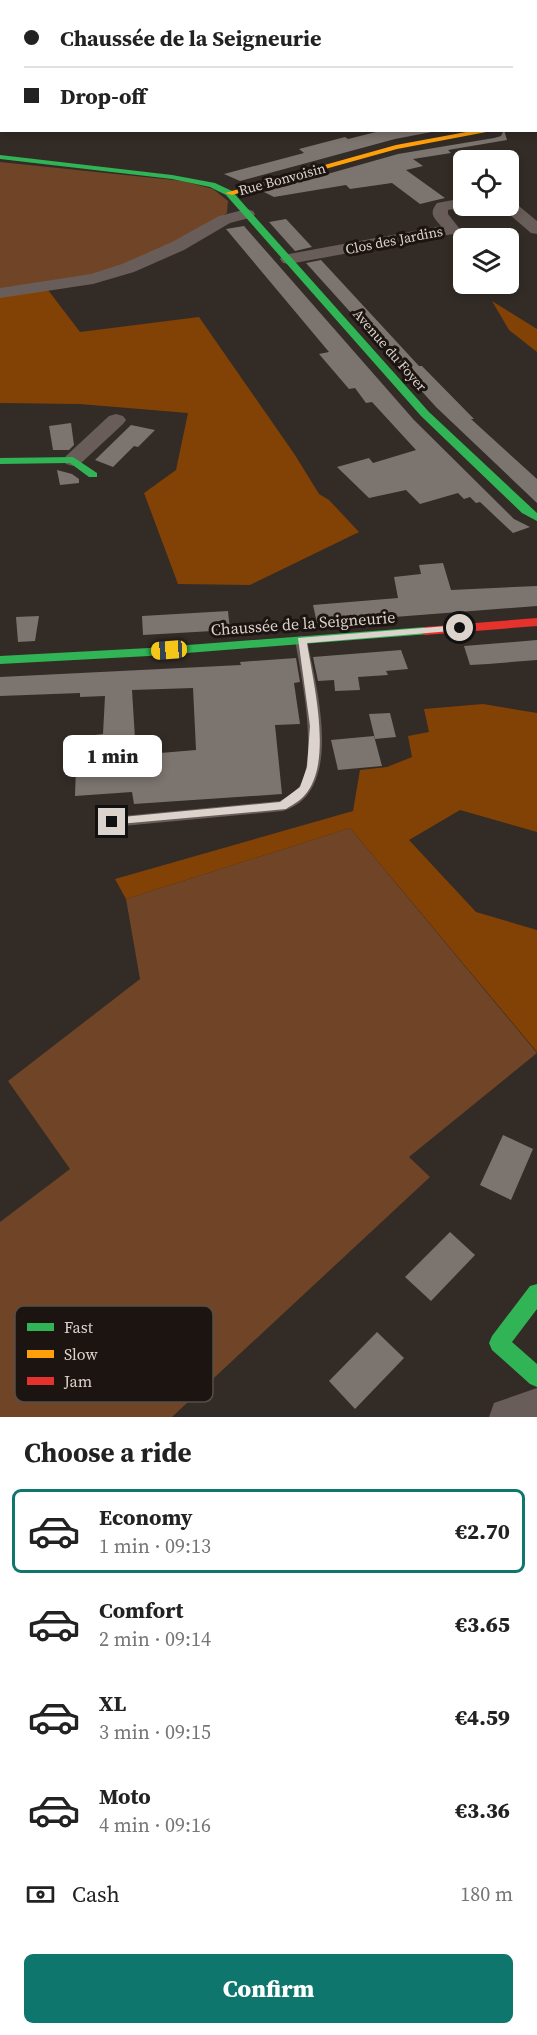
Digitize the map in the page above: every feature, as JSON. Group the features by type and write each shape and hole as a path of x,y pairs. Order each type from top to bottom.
{"street":[{"name":"Rue Bonvoisin","path":"0,157 172,177 212,185 229,194 396,147 482,132"},
{"name":"Avenue du Foyer","path":"229,194 425,414 526,511 537,518"},
{"name":"Clos des Jardins","path":"289,259 447,230 451,228 440,215 440,210 443,206 453,205"},
{"path":"0,293 93,279 128,268 178,246 225,219 247,214"},
{"path":"519,214 537,229"},
{"path":"73,460 116,420"},
{"path":"0,461 73,460 93,475"},
{"name":"Chaussée de la Seigneurie","path":"0,660 537,622"},
{"path":"537,1293 499,1343 537,1377"},
{"path":"508,1417 537,1407"}],"lane":[{"path":"112,822 283,806 295,798 310,778 315,726 302,640"}],"shaded area":[{"path":"0,162 183,181 213,189 228,201 227,213 171,248 109,271 0,296"},
{"path":"45,286 80,332 199,317 295,455 319,494 329,500 359,532 250,585 178,584 144,493 176,470 188,413 80,404 0,403 0,296"},
{"path":"492,301 537,329 537,352 509,330"},
{"path":"483,704 537,713 537,832 460,810 409,840 476,912 537,930 537,1052 350,828 126,899 115,879 353,811 360,770 387,767 412,757 408,736 429,732 424,709"},
{"path":"350,828 537,1053 409,1157 430,1177 213,1379 213,1306 15,1306 15,1402 188,1402 172,1417 0,1417 0,1222 70,1169 8,1081 140,979 126,899"}],"building":[{"path":"376,132 432,132 395,139 240,181 224,174 304,153 299,149 345,137 348,139"},
{"path":"505,132 507,140 448,150 451,153 413,159 423,166 406,170 445,198 420,204 392,183 350,189 346,185 274,197 264,192 398,154 501,136"},
{"path":"286,219 312,247 295,251 269,222"},
{"path":"244,226 414,420 514,519 530,527 513,533 480,502 476,503 470,497 464,499 458,493 420,504 406,490 369,498 337,467 369,458 373,463 416,450 372,402 366,403 355,388 349,389 319,354 329,352 226,229"},
{"path":"321,260 419,366 422,366 474,419 471,419 537,479 537,503 436,407 306,263"},
{"path":"71,423 74,445 69,450 53,450 49,426"},
{"path":"131,425 155,430 138,447 134,446 113,467 95,460"},
{"path":"57,470 72,474 79,479 79,483 60,485"},
{"path":"443,563 451,590 537,586 537,606 317,623 313,605 398,598 394,577 421,574 419,565"},
{"path":"228,611 230,630 143,635 142,616"},
{"path":"39,616 35,641 18,642 16,617"},
{"path":"537,640 537,660 470,665 464,646"},
{"path":"401,650 408,669 386,671 388,675 358,677 360,690 335,691 334,680 318,681 313,657"},
{"path":"296,658 300,682 294,683 300,724 275,725 282,794 134,804 132,792 75,796 77,737 103,734 105,696 80,697 80,693 0,696 0,677 241,665 240,662","holes":["193,688 196,750 136,755 132,690"]},
{"path":"390,713 396,737 375,739 369,714"},
{"path":"374,736 382,766 338,770 331,740"},
{"path":"503,1135 533,1149 511,1200 480,1185"},
{"path":"450,1232 475,1255 431,1301 405,1277"},
{"path":"377,1332 404,1358 355,1409 329,1381"}],"traffic: fast":[{"path":"0,157 172,177 212,185 229,193 425,414 526,511 537,518"},
{"path":"0,461 73,460 93,475"},
{"path":"0,660 149,652 425,631"},
{"path":"537,1293 499,1343 537,1377"}],"traffic: slow":[{"path":"229,193 396,147 482,132"}],"traffic: jam":[{"path":"425,631 537,622"}],"route":[{"path":"112,822 283,806 304,789 310,778 312,767 315,726 302,640 460,628"}]}
